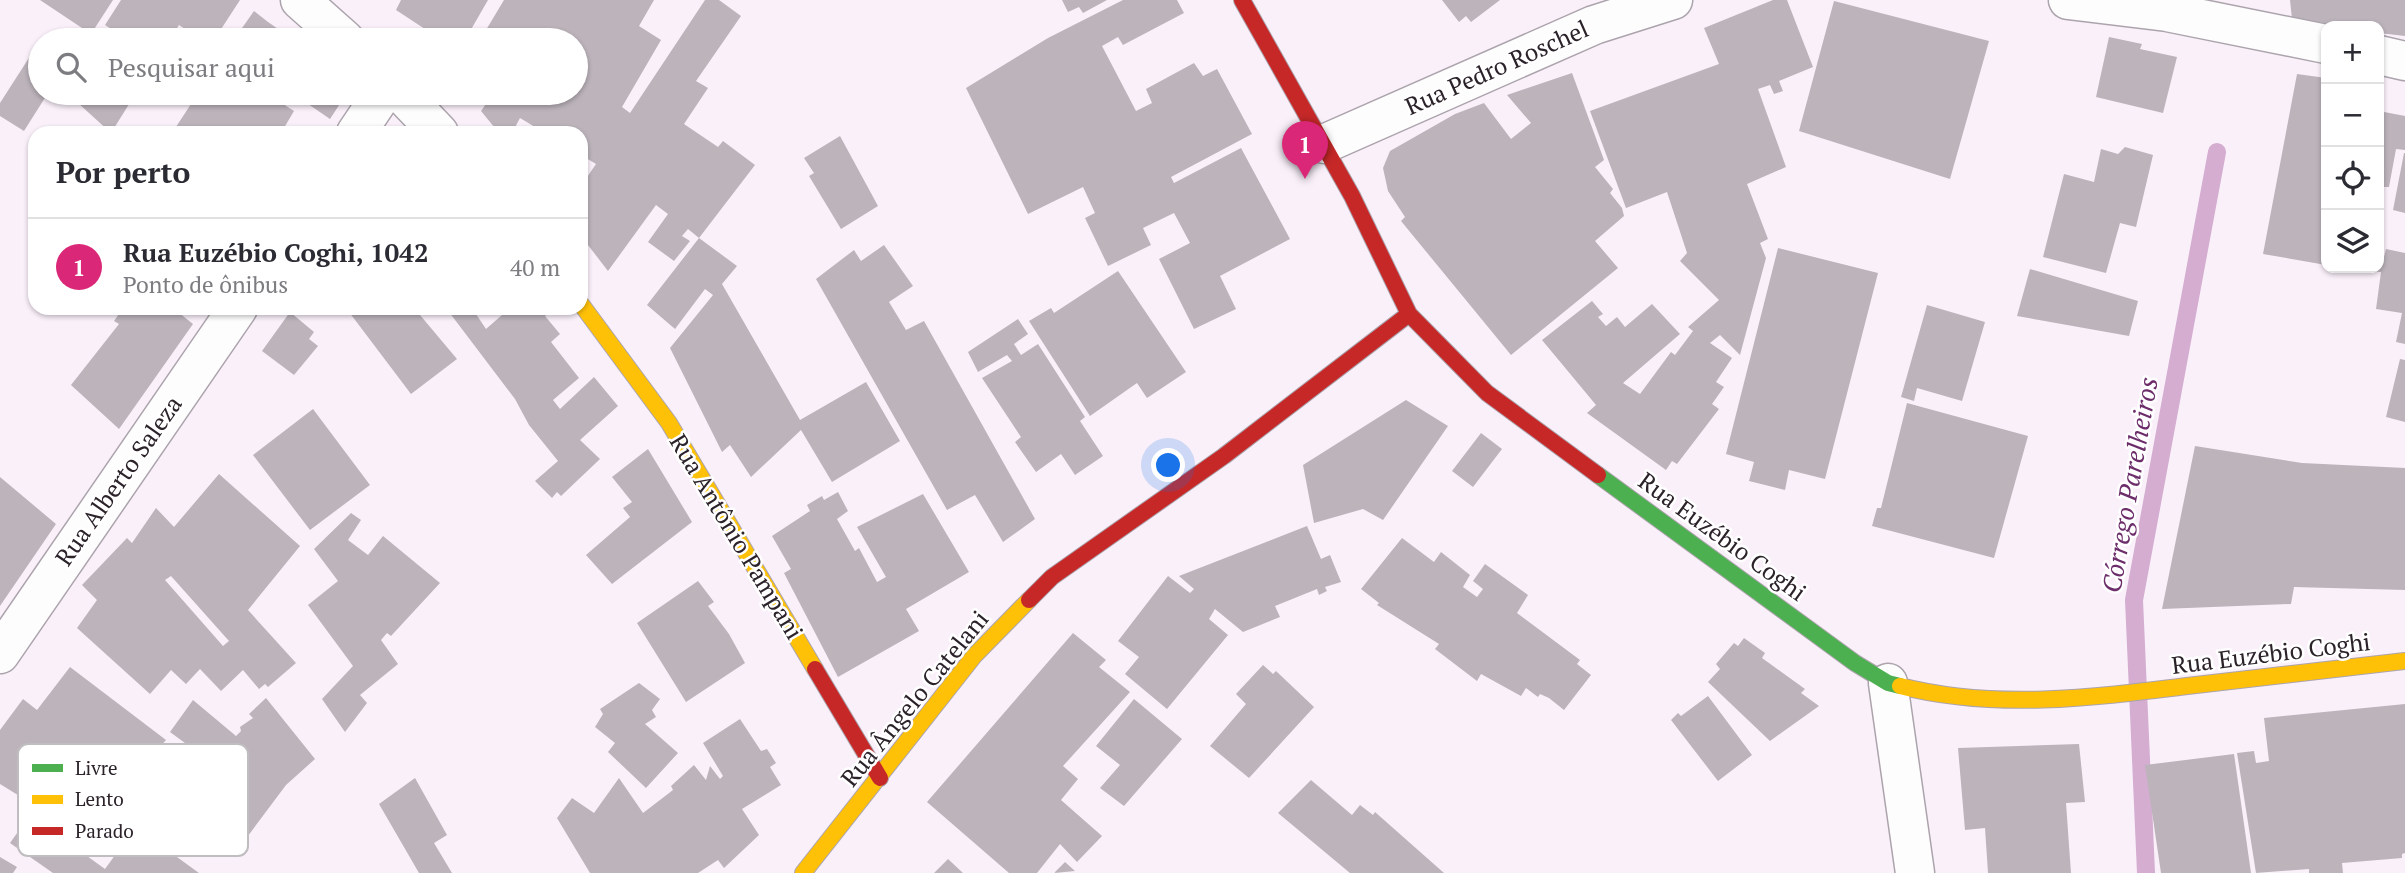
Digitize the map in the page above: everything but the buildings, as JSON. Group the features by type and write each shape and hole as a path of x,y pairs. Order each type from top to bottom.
{"main road":[{"name":"Rua Euzébio Coghi","path":"1242,0 1324,144 1409,314 1487,393 1854,663 1888,683 1943,697 1995,701 2095,697 2405,661"},
{"name":"Rua Antônio Pampani","path":"588,313 669,423 880,778"},
{"name":"Rua Ângelo Catelani","path":"803,873 974,656 1052,577 1224,456 1409,314"}],"street":[{"path":"300,0 332,28"},
{"name":"Rua Pedro Roschel","path":"1324,144 1594,25 1673,0"},
{"path":"2068,0 2167,12 2312,41"},
{"path":"2384,56 2405,61"},
{"path":"361,126 375,105"},
{"path":"412,105 432,126"},
{"name":"Rua Alberto Saleza","path":"0,654 232,315"},
{"path":"1888,683 1915,873"}],"waterway":[{"name":"Córrego Parelheiros","path":"2146,873 2134,600 2217,152"}],"traffic: fast":[{"path":"1598,475 1855,663 1888,683 1900,686"}],"traffic: slow":[{"path":"588,313 669,423 815,669"},
{"path":"803,873 974,656 1029,600"},
{"path":"1900,686 1971,698 2079,698 2405,661"}],"traffic: jam":[{"path":"1242,0 1352,196 1409,314 1487,393 1598,475"},
{"path":"1029,600 1052,577 1224,456 1409,314"},
{"path":"815,669 880,778"}],"place":[{"name":"Rua Euzébio Coghi, 1042","path":"1305,179"}]}
